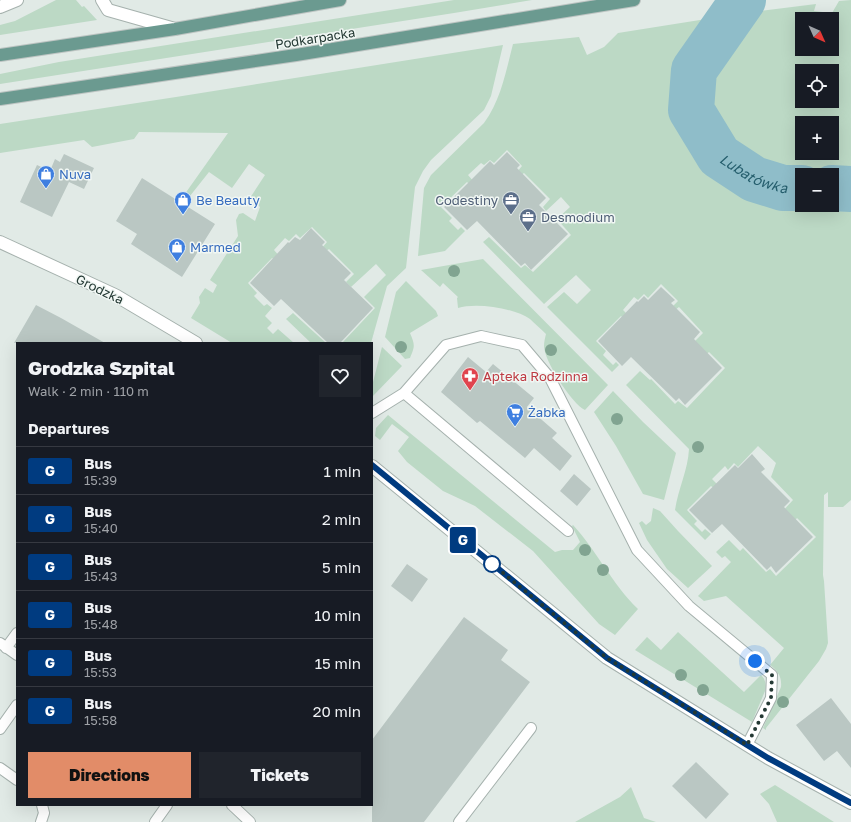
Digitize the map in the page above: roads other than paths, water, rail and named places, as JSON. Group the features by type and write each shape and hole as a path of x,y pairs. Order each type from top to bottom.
{"main road":[{"path":"0,55 175,29 340,0"},
{"name":"Podkarpacka","path":"0,99 296,55 634,0"}],"street":[{"path":"0,7 17,0"},
{"path":"102,0 108,10 175,29"},
{"name":"Grodzka","path":"0,242 114,295 194,342"},
{"path":"373,467 607,658 747,745 851,803"}],"lane":[{"path":"373,412 404,393 446,345 481,336 522,345 550,378 637,550 689,606 772,675 771,698 747,745"},
{"path":"404,393 568,530"},
{"path":"16,634 3,646 16,654"},
{"path":"0,729 16,706"},
{"path":"459,822 531,728"},
{"path":"0,768 16,779"},
{"path":"41,822 44,813 42,806"},
{"path":"155,822 166,806"},
{"path":"233,806 250,822"}],"waterway":[{"name":"Lubatówka","path":"743,0 694,70 691,110 719,156 754,179 783,188 795,188"},
{"name":"Lubatówka","path":"839,188 851,189"}],"place":[{"name":"Nuva","path":"46,189"},
{"name":"Be Beauty","path":"183,215"},
{"name":"Codestiny","path":"511,215"},
{"name":"Desmodium","path":"528,232"},
{"name":"Marmed","path":"177,262"},
{"name":"Apteka Rodzinna","path":"470,391"},
{"name":"Żabka","path":"515,427"}]}
